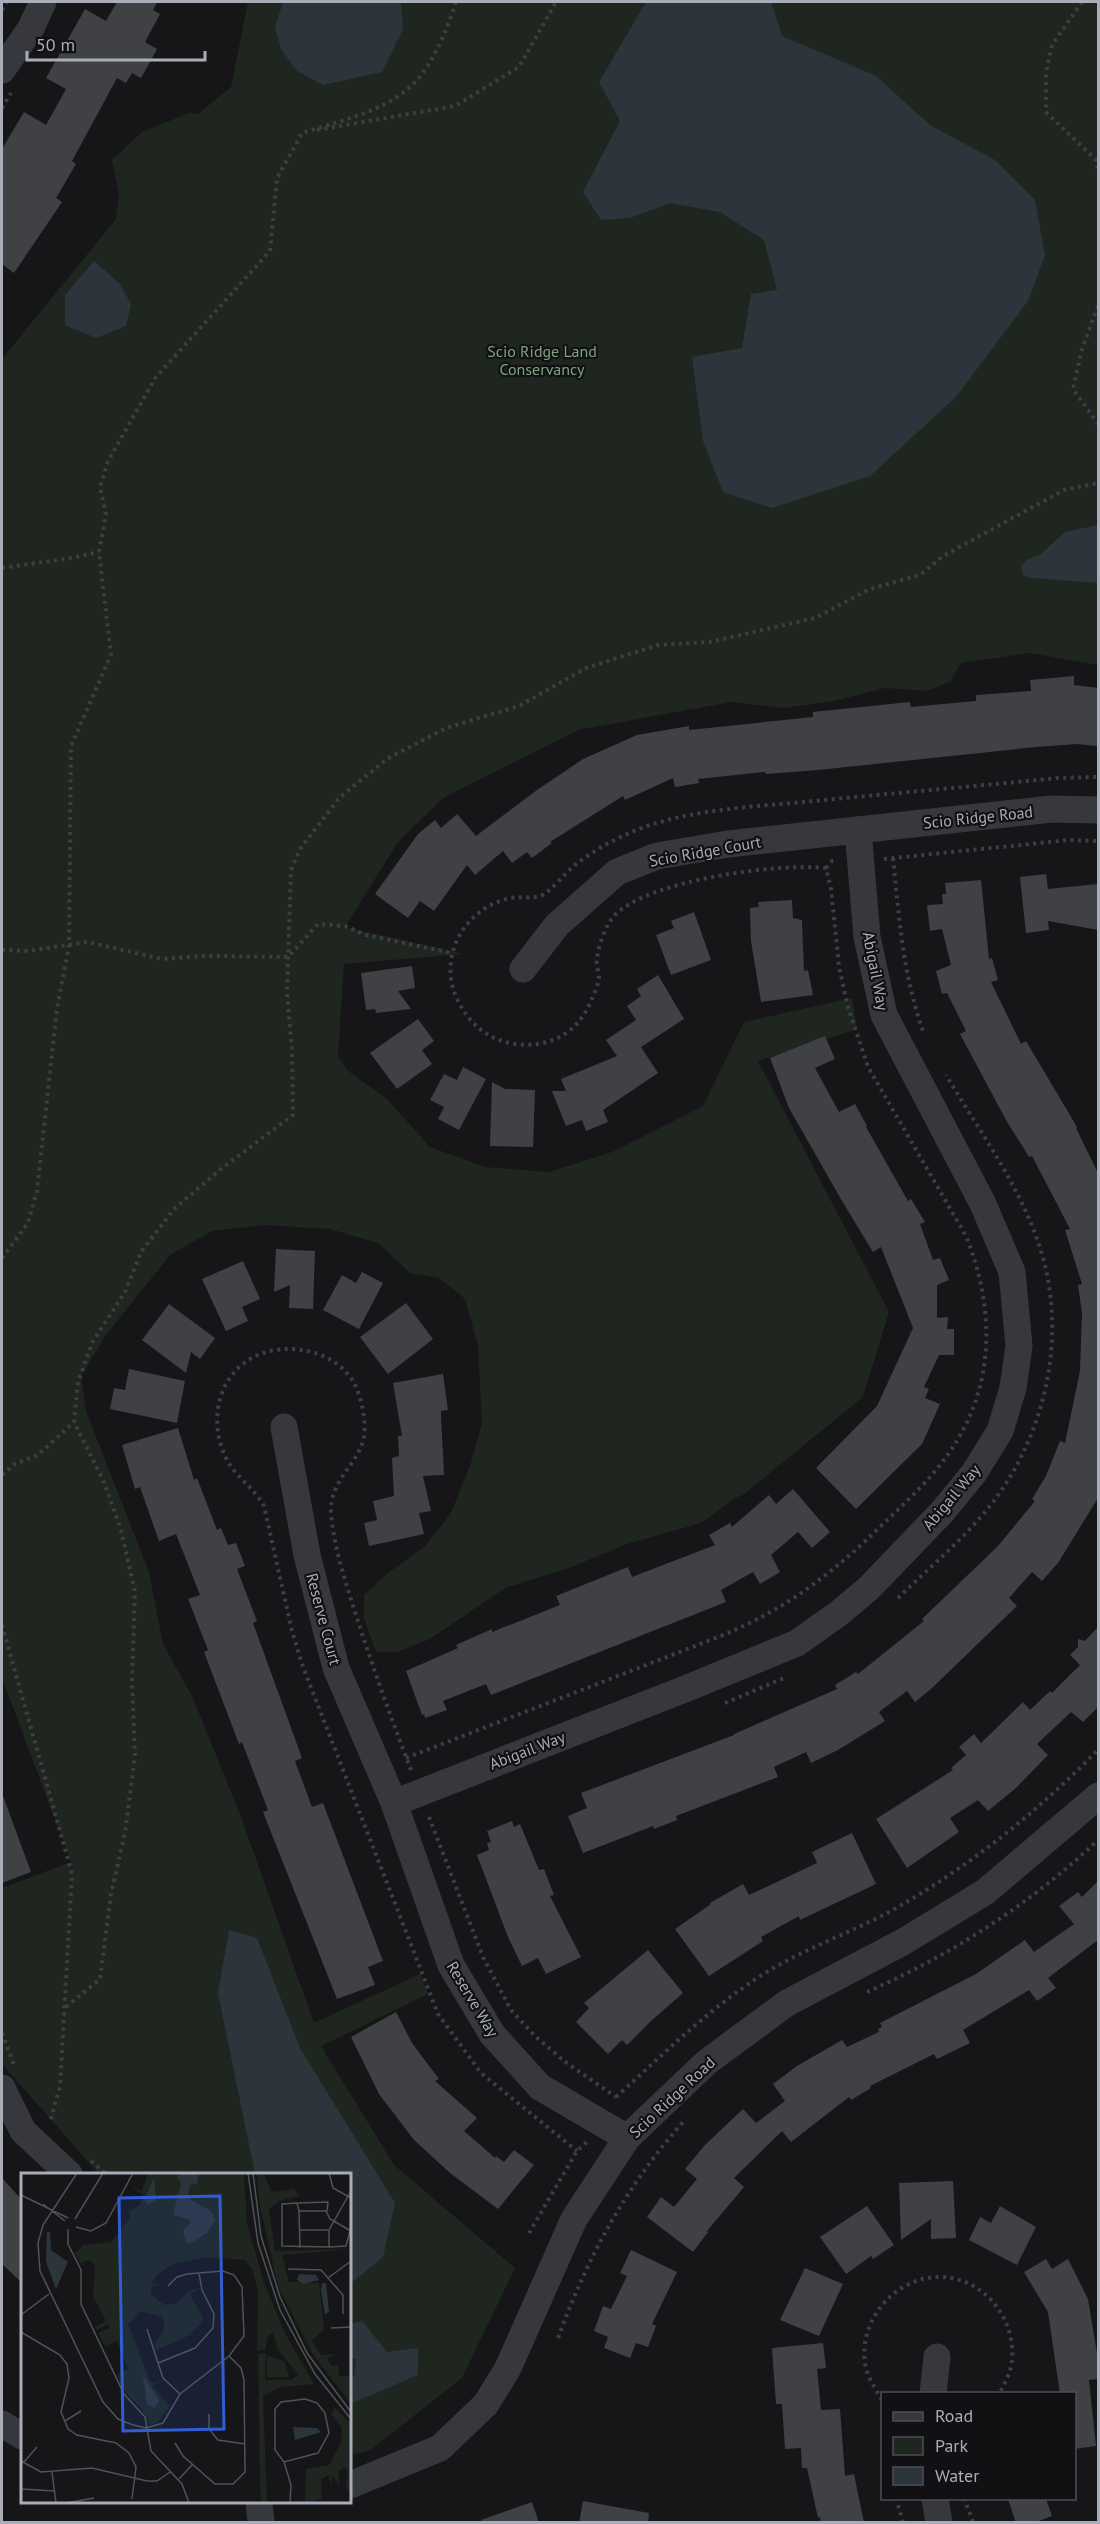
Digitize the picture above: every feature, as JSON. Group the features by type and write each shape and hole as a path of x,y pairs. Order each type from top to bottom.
{"street":[{"path":"2,70 31,27 44,2"},
{"name":"Scio Ridge Road","path":"858,830 1052,809 1098,810"},
{"name":"Abigail Way","path":"394,1803 796,1643 838,1614 877,1580 942,1512 974,1473 1000,1431 1013,1388 1019,1346 1012,1272 982,1204 884,1015 867,937 858,830"},
{"name":"Scio Ridge Court","path":"523,969 557,926 617,872 657,856 728,844 858,830"},
{"name":"Reserve Court","path":"284,1427 306,1555 336,1668 394,1803"},
{"name":"Scio Ridge Road","path":"351,2485 440,2448 486,2404 508,2368 574,2219 627,2138 707,2062 787,2003 903,1942 985,1892 1098,1796"},
{"name":"Reserve Way","path":"394,1803 451,1965 492,2034 540,2087 627,2138"},
{"path":"10,2082 23,2131 48,2137 76,2164"},
{"path":"933,2392 937,2356"},
{"path":"2,2424 21,2435"},
{"path":"935,2500 939,2523"},
{"path":"259,2503 261,2523"}],"path":[{"path":"2,10 7,2"},
{"path":"2,1258 28,1223 37,1191 57,1008 69,946 71,746 111,655 99,552 106,514 100,487 108,460 156,378 270,252 277,178 302,133 360,115 404,92 425,69 441,41 456,2"},
{"path":"302,133 455,106 519,67 556,2"},
{"path":"1082,2 1052,45 1046,73 1047,112 1096,160 1098,171"},
{"path":"1098,306 1082,349 1073,389 1098,424"},
{"path":"66,2007 100,1979 111,1894 125,1833 135,1756 132,1680 135,1592 121,1530 111,1501 74,1422 78,1382 93,1341 125,1292 141,1252 174,1209 221,1169 293,1115 292,1049 286,992 291,870 300,849 339,798 387,759 446,728 519,706 586,668 657,645 710,642 815,618 870,589 920,575 943,556 1064,490 1098,483"},
{"path":"2,567 99,552"},
{"path":"1098,777 1058,778 716,811 659,822 595,850 538,897 510,898 492,904 465,925 452,953 450,974 455,994 475,1027 488,1035 511,1043 536,1046 558,1039 586,1013 599,979 596,963 600,946 614,916 655,891 701,879 795,868 826,868 832,861 893,858 1069,840 1098,841"},
{"path":"893,858 901,944 914,1006 924,1035"},
{"path":"616,2097 564,2061 534,2035 511,2010 483,1957 406,1758 751,1624 795,1599 837,1568 925,1483 949,1453 965,1424 983,1374 987,1347 986,1309 978,1266 966,1236 868,1067 847,1004 839,966 831,889 826,868"},
{"path":"2,950 28,951 87,942 162,959 202,956 288,957 318,924 345,926 366,935 452,953"},
{"path":"892,1604 986,1512 1005,1485 1025,1452 1040,1411 1052,1343 1052,1306 1039,1243 1025,1210 944,1070"},
{"path":"2,1475 15,1464 38,1455 74,1422"},
{"path":"2,1625 72,1874 60,2086 48,2137"},
{"path":"724,1703 794,1674"},
{"path":"429,1818 440,1814"},
{"path":"857,1997 919,1969 1006,1915 1050,1882 1098,1840"},
{"path":"2,2033 10,2082"},
{"path":"46,2116 50,2121 48,2137"},
{"path":"558,2338 590,2259 612,2217 654,2156 689,2116"},
{"path":"76,2164 101,2173"},
{"path":"881,2398 870,2381 865,2362 865,2341 869,2324 881,2306 894,2293 915,2282 935,2277 958,2280 979,2289 993,2301 1007,2322 1011,2339 1012,2361 1008,2378 1000,2392"},
{"path":"896,2500 903,2523"},
{"path":"964,2500 973,2523"}],"green space":[{"name":"Scio Ridge Land Conservancy","path":"248,2 1098,2 1098,665 1030,653 961,663 950,682 927,691 885,688 834,701 783,708 731,702 578,730 443,798 398,842 345,927 464,954 344,964 338,1056 348,1071 387,1099 430,1147 485,1167 549,1172 612,1152 703,1106 744,1022 852,998 857,1029 758,1061 889,1312 863,1397 743,1495 735,1498 701,1523 627,1544 569,1568 505,1588 430,1639 397,1652 376,1652 364,1618 364,1595 388,1573 425,1546 451,1513 471,1463 482,1423 478,1345 465,1299 439,1278 410,1273 378,1243 330,1229 264,1225 212,1231 170,1255 106,1335 81,1376 86,1411 149,1572 163,1644 192,1696 240,1814 314,2023 420,1974 428,1994 321,2046 394,2165 515,2268 462,2378 369,2451 351,2455 351,2173 98,2173 2,2064 2,1888 71,1862 2,1678 2,359 116,219 119,194 112,160 142,132 189,113 198,114 231,87"}],"water":[{"path":"283,2 401,2 403,29 382,72 323,85 297,71 281,49 275,27"},
{"path":"646,2 771,2 782,36 876,76 930,125 995,160 1035,200 1045,255 1028,301 956,397 870,476 772,508 723,492 703,441 692,357 742,348 751,294 777,290 764,240 720,212 670,203 630,218 601,220 583,192 620,121 599,82"},
{"path":"94,261 119,283 131,304 126,326 96,338 65,325 65,295"},
{"path":"1098,525 1098,583 1031,578 1023,575 1021,567 1026,560 1041,554 1065,532"},
{"path":"229,1930 257,1938 300,2048 395,2203 383,2257 351,2283 351,2173 255,2173 218,1993"},
{"path":"362,2321 387,2352 418,2348 418,2375 351,2404 351,2378 354,2376 356,2359 351,2358 351,2324"}],"building":[{"path":"117,2 157,2 153,10 160,14 145,42 157,49 141,78 132,73 126,83 117,78 72,161 76,164 56,198 62,202 14,273 2,264 2,149 24,112 46,125 66,89 46,78 85,9 106,21"},
{"path":"1074,676 1074,685 1098,688 1098,746 1077,744 1036,747 818,770 766,774 765,772 698,779 699,783 675,787 673,778 625,800 623,796 550,842 552,843 532,858 527,852 512,863 503,851 475,875 467,865 434,911 420,901 408,918 375,894 418,834 435,820 441,828 457,814 476,836 583,759 637,735 689,726 689,730 813,717 813,712 910,702 911,707 976,701 976,695 1031,691 1030,680"},
{"path":"1046,874 1048,889 1098,884 1098,930 1048,921 1049,930 1026,933 1020,877"},
{"path":"981,880 989,959 992,958 998,980 991,982 1021,1044 1026,1041 1077,1127 1098,1173 1098,1498 1058,1563 1042,1581 1032,1572 1009,1598 1017,1606 915,1702 907,1691 879,1712 885,1721 838,1750 811,1763 806,1752 774,1767 778,1777 676,1816 677,1820 654,1829 653,1826 583,1853 568,1816 587,1808 581,1793 734,1735 837,1689 835,1685 856,1672 858,1674 924,1621 922,1619 998,1546 1035,1501 1032,1499 1046,1476 1060,1441 1065,1443 1080,1371 1082,1313 1078,1285 1082,1284 1065,1230 1070,1229 1032,1156 1029,1157 1006,1120 960,1034 966,1031 947,993 942,994 936,971 951,965 942,929 930,931 927,905 943,904 942,894 946,894 945,883"},
{"path":"792,900 793,918 802,920 804,971 808,970 813,995 761,1002 751,941 750,908 759,907 758,902"},
{"path":"694,912 711,960 671,975 656,935 674,928 671,921"},
{"path":"412,966 415,988 398,991 411,1009 376,1013 375,1009 366,1010 361,973"},
{"path":"658,975 684,1019 641,1047 658,1073 603,1110 608,1122 586,1131 582,1120 566,1126 552,1091 566,1091 561,1079 617,1056 606,1040 636,1020 627,1006 641,996 637,989"},
{"path":"418,1019 434,1041 422,1050 432,1064 397,1089 370,1053"},
{"path":"825,1036 835,1059 815,1068 839,1112 855,1104 908,1201 911,1199 925,1222 920,1224 933,1260 940,1258 949,1280 937,1285 937,1318 948,1317 947,1329 954,1329 954,1355 939,1355 924,1387 929,1389 925,1398 940,1404 922,1444 856,1509 816,1468 877,1406 913,1328 881,1247 873,1252 842,1201 789,1108 770,1058"},
{"path":"463,1067 486,1079 459,1130 438,1119 444,1107 430,1100 444,1074 457,1080"},
{"path":"492,1082 505,1089 535,1090 533,1147 490,1146"},
{"path":"276,1249 315,1251 313,1309 289,1308 290,1285 274,1292"},
{"path":"243,1261 260,1299 242,1307 248,1321 226,1331 202,1279"},
{"path":"362,1272 383,1283 359,1329 323,1310 342,1275 356,1283"},
{"path":"406,1303 433,1339 388,1374 360,1337"},
{"path":"169,1304 215,1338 200,1359 191,1352 186,1373 142,1340"},
{"path":"129,1369 185,1381 177,1423 110,1409 114,1388 125,1390"},
{"path":"443,1374 448,1410 441,1411 444,1475 423,1476 431,1511 419,1513 424,1534 369,1546 364,1523 377,1520 373,1501 394,1496 392,1458 399,1456 398,1436 402,1436 393,1383"},
{"path":"178,1428 194,1480 197,1478 217,1530 221,1528 228,1545 236,1543 245,1566 237,1569 257,1621 253,1623 302,1758 295,1761 312,1807 323,1803 383,1961 368,1967 375,1985 337,1999 263,1812 268,1810 242,1742 239,1744 204,1652 208,1650 188,1599 200,1595 176,1534 159,1541 140,1487 135,1489 122,1445"},
{"path":"793,1489 830,1532 812,1548 798,1532 771,1555 780,1572 760,1584 753,1572 721,1590 726,1602 491,1695 486,1684 443,1701 447,1710 425,1718 424,1714 422,1715 406,1671 458,1648 456,1645 492,1629 492,1632 560,1605 556,1596 628,1567 632,1577 715,1545 709,1535 730,1523 732,1527 769,1495 776,1504"},
{"path":"1098,1627 1098,1707 1083,1722 1071,1712 1037,1744 1048,1755 1016,1788 988,1811 978,1800 950,1818 959,1832 907,1868 876,1819 953,1770 951,1768 966,1755 959,1747 974,1734 981,1743 1023,1702 1030,1710 1050,1691 1052,1693 1080,1665 1070,1655 1078,1647 1078,1639 1085,1641"},
{"path":"2,1796 31,1872 2,1883"},
{"path":"512,1821 514,1827 520,1824 539,1870 544,1869 554,1895 550,1896 581,1957 546,1974 538,1958 522,1966 508,1937 477,1855 489,1850 487,1843 491,1842 487,1831"},
{"path":"852,1833 876,1884 800,1920 799,1916 761,1937 763,1941 709,1976 675,1929 710,1903 743,1884 749,1895 817,1863 812,1852"},
{"path":"1098,1881 1098,1940 1048,1978 1056,1988 1037,2001 1029,1990 963,2030 970,2043 937,2059 934,2054 870,2086 871,2088 851,2100 849,2097 791,2142 782,2131 734,2178 744,2187 707,2231 693,2252 647,2217 661,2197 674,2207 697,2179 685,2169 705,2145 743,2109 756,2123 785,2101 773,2084 797,2066 842,2040 847,2047 879,2032 878,2029 882,2027 880,2023 976,1974 1025,1940 1034,1952 1074,1924 1059,1906 1078,1892 1082,1897"},
{"path":"648,1950 683,1993 627,2045 622,2040 608,2054 576,2022 589,2008 584,2003"},
{"path":"396,2012 412,2043 439,2079 435,2081 477,2118 464,2131 495,2158 496,2156 504,2162 514,2150 534,2165 498,2209 450,2173 414,2140 379,2094 351,2037"},
{"path":"2,2178 21,2199 21,2282 2,2264"},
{"path":"953,2181 956,2238 931,2239 931,2219 901,2240 899,2183"},
{"path":"867,2206 894,2245 873,2259 871,2256 846,2274 820,2237"},
{"path":"1000,2206 1036,2227 1017,2265 969,2240 980,2217 991,2223"},
{"path":"631,2250 677,2272 652,2324 656,2326 648,2347 636,2343 630,2358 604,2348 608,2337 594,2331 603,2306 611,2309 627,2276 620,2273"},
{"path":"1046,2259 1052,2269 1068,2259 1088,2299 1098,2359 1098,2379 1089,2380 1096,2446 1076,2449 1076,2392 1060,2392 1048,2312 1024,2272"},
{"path":"805,2268 843,2284 819,2336 780,2320"},
{"path":"823,2343 826,2368 817,2369 821,2410 840,2409 845,2476 854,2474 864,2523 821,2523 807,2468 802,2468 801,2448 785,2449 782,2404 776,2404 772,2348"},
{"path":"1008,2500 1046,2500 1052,2516 1033,2523 1016,2523"},
{"path":"583,2501 649,2513 648,2523 579,2523"},
{"path":"532,2502 539,2523 481,2523 481,2520"}]}
